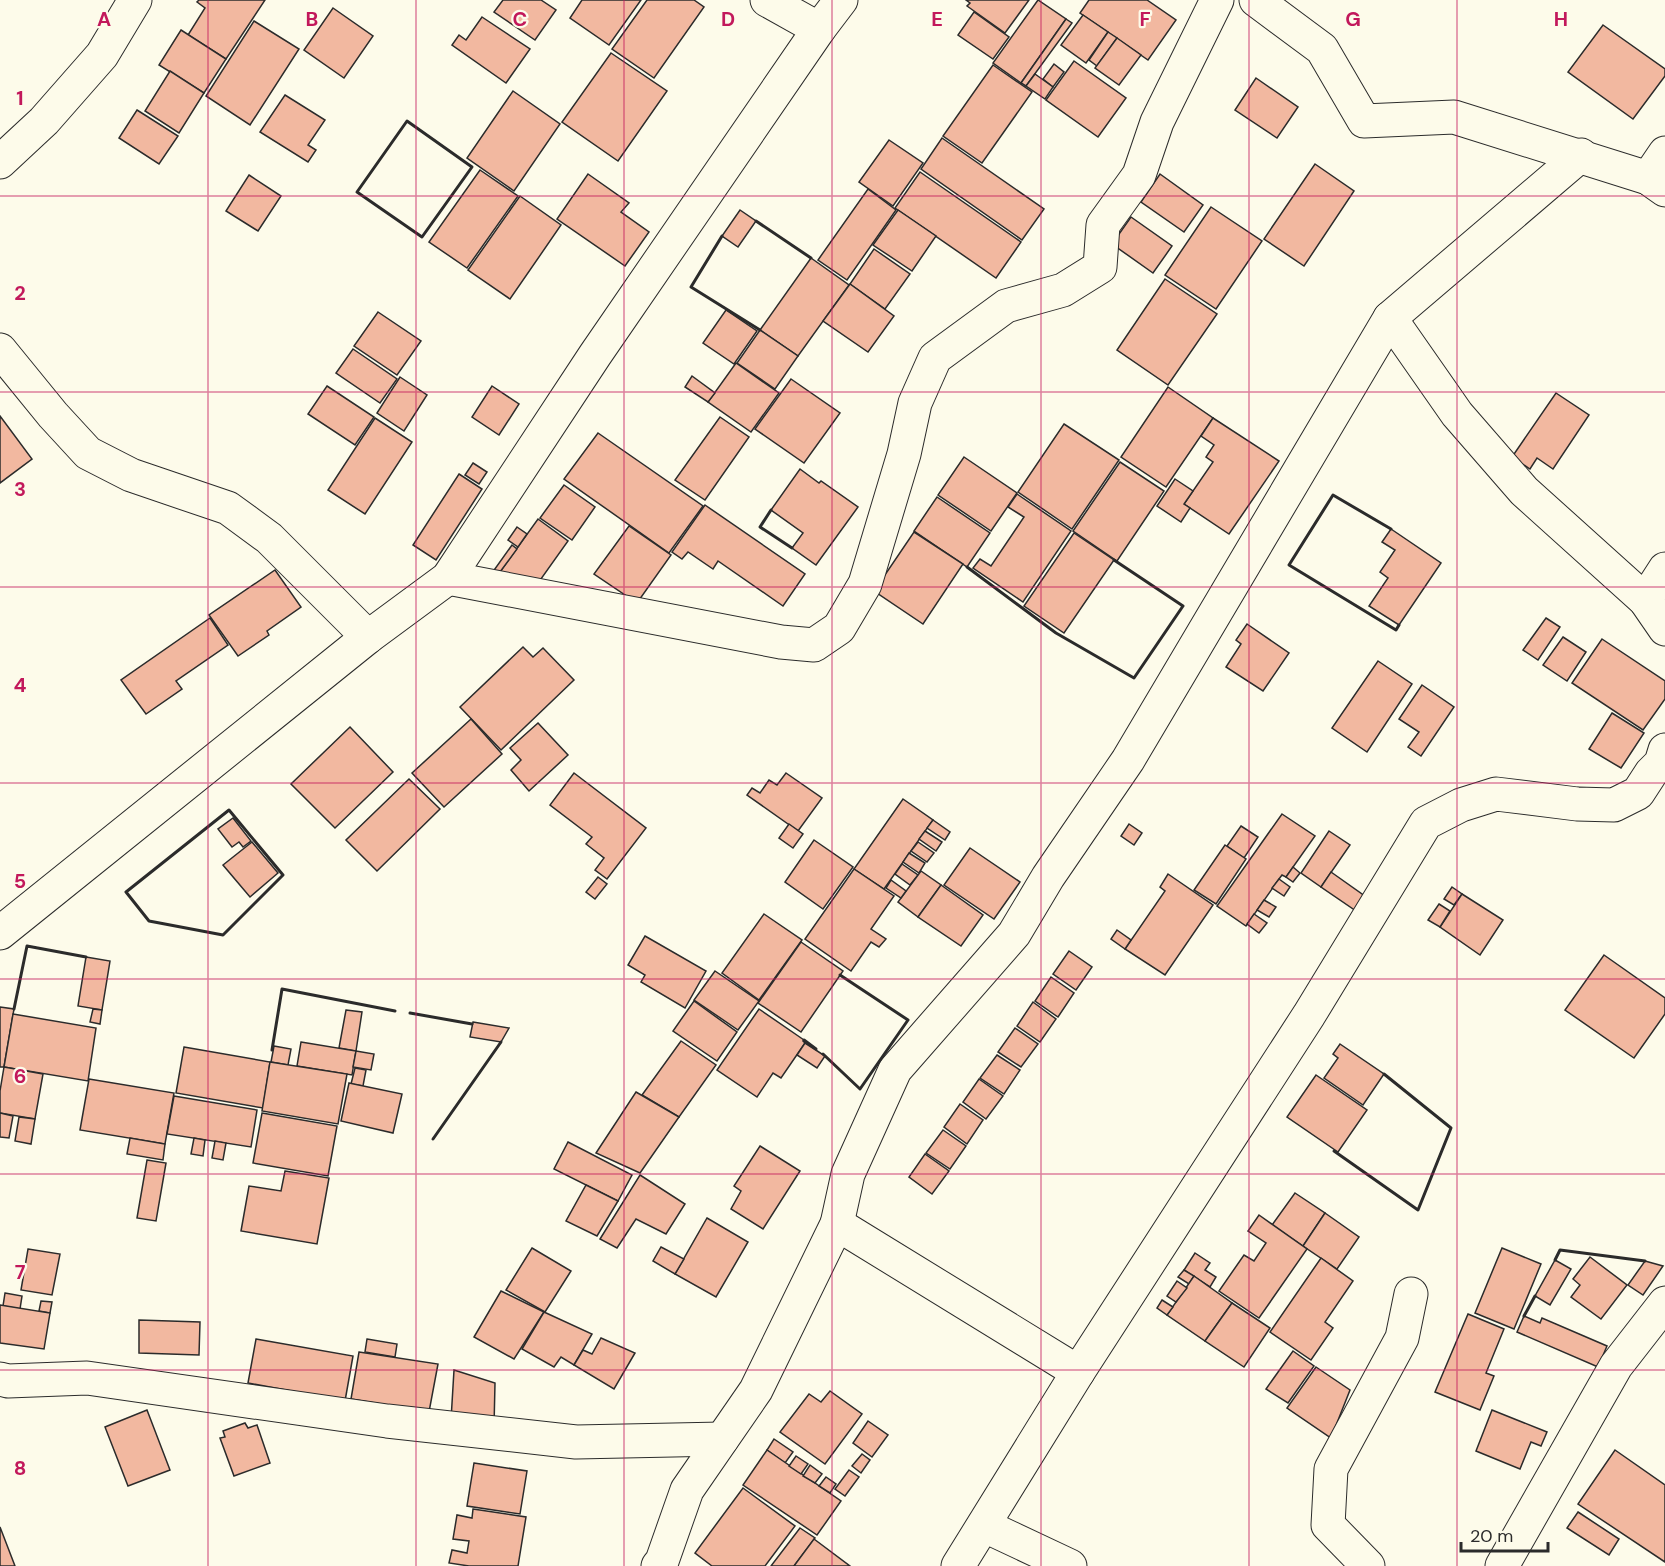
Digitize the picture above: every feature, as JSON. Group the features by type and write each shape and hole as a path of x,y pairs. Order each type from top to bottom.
{"street":[{"path":"0,162 44,121 102,55 135,0"},
{"path":"767,0 819,28"},
{"path":"0,933 368,637 448,578 595,355 819,28 841,0"},
{"path":"448,578 781,642 814,645 839,628 865,584 904,454 915,403 935,358 1006,306 1063,290 1100,267 1103,225 1139,175 1157,122 1217,0"},
{"path":"1256,0 1322,49 1364,121 1454,117 1581,155 1659,174"},
{"path":"658,1566 662,1561 687,1490 756,1390 837,1224 848,1174 895,1070 1014,934 1048,877 1128,760 1390,318 1581,155"},
{"path":"1390,318 1456,414 1524,491 1645,600 1665,629"},
{"path":"0,350 53,415 88,453 131,474 228,508 269,538 368,637"},
{"path":"1645,600 1665,569"},
{"path":"958,1566 985,1526 1078,1372 1309,1015 1426,823 1461,805 1496,794 1577,804 1614,805 1638,794 1651,773 1661,764 1665,750"},
{"path":"837,1224 1078,1372"},
{"path":"1368,1566 1328,1525 1331,1470 1402,1338 1411,1294"},
{"path":"1502,1566 1616,1366 1665,1303"},
{"path":"0,1379 8,1381 87,1378 387,1421 576,1442 722,1439"},
{"path":"985,1526 1070,1566"}],"building":[{"path":"199,0 265,0 226,59 188,35 205,8 197,2"},
{"path":"503,0 541,0 556,10 535,40 494,12"},
{"path":"582,0 641,0 609,45 570,18"},
{"path":"647,0 694,0 704,7 654,78 612,49"},
{"path":"966,0 1029,0 1005,33 967,6 970,3"},
{"path":"1038,0 1066,19 1021,83 993,63"},
{"path":"1089,0 1147,0 1176,20 1148,60 1080,13"},
{"path":"333,8 373,36 344,78 304,50"},
{"path":"974,12 1009,37 993,59 958,35"},
{"path":"1083,15 1108,32 1086,63 1061,45"},
{"path":"482,17 530,49 506,83 452,45 459,35 466,40"},
{"path":"1066,19 1072,23 1026,86 1021,83"},
{"path":"254,21 299,49 250,125 206,96"},
{"path":"1603,25 1665,69 1665,76 1633,119 1568,72"},
{"path":"181,30 226,59 204,93 159,65"},
{"path":"1108,32 1117,38 1097,66 1089,60"},
{"path":"1117,38 1141,55 1119,85 1095,68"},
{"path":"611,53 667,91 618,161 562,122"},
{"path":"1074,61 1126,98 1098,137 1046,100"},
{"path":"1054,64 1064,72 1053,87 1043,79"},
{"path":"993,65 1032,92 982,163 943,136"},
{"path":"170,71 204,93 179,133 145,111"},
{"path":"1035,74 1053,87 1045,99 1026,86"},
{"path":"1256,78 1298,107 1277,138 1235,110"},
{"path":"513,91 560,124 514,191 467,158"},
{"path":"285,95 325,120 308,145 316,150 308,162 260,132"},
{"path":"137,110 178,136 159,164 119,138"},
{"path":"942,138 1044,209 1022,240 921,169"},
{"path":"889,140 923,163 893,206 859,182"},
{"path":"1315,164 1354,191 1304,266 1264,239"},
{"path":"480,170 518,196 467,268 429,242"},
{"path":"920,172 1021,242 996,278 895,208"},
{"path":"588,174 629,203 621,212 649,232 625,266 557,219"},
{"path":"1160,174 1203,205 1184,232 1141,202"},
{"path":"249,175 281,196 258,231 226,211"},
{"path":"868,189 896,210 847,280 818,260"},
{"path":"520,196 561,225 510,299 468,270"},
{"path":"1211,207 1262,241 1216,309 1165,275"},
{"path":"740,210 756,221 738,247 722,236"},
{"path":"898,210 936,236 912,271 873,245"},
{"path":"1131,217 1172,246 1153,273 1112,244"},
{"path":"874,249 910,274 885,309 850,284"},
{"path":"811,258 849,285 798,356 760,330"},
{"path":"1165,279 1217,314 1168,385 1117,350"},
{"path":"850,284 894,316 868,352 823,321"},
{"path":"726,310 757,331 734,364 703,343"},
{"path":"378,312 421,341 397,375 354,346"},
{"path":"760,330 798,356 775,389 737,363"},
{"path":"353,349 397,379 380,403 336,373"},
{"path":"736,363 779,393 751,432 708,402"},
{"path":"692,376 715,393 708,402 685,387"},
{"path":"400,377 427,395 404,431 377,413"},
{"path":"791,379 840,413 804,463 755,429"},
{"path":"327,386 374,417 355,445 308,414"},
{"path":"492,386 519,404 499,435 472,417"},
{"path":"1168,387 1213,418 1166,487 1121,457"},
{"path":"1556,393 1589,415 1553,469 1537,458 1530,469 1512,457"},
{"path":"0,416 32,459 0,483"},
{"path":"720,417 749,437 705,500 675,480"},
{"path":"375,418 412,442 365,514 328,490"},
{"path":"1213,418 1279,461 1229,534 1184,504 1213,462 1206,457 1214,445 1201,436"},
{"path":"1064,424 1119,460 1072,529 1018,492"},
{"path":"598,433 703,506 669,553 564,479"},
{"path":"964,457 1017,493 991,531 938,495"},
{"path":"1120,462 1164,491 1117,561 1073,531"},
{"path":"473,463 487,472 479,484 465,475"},
{"path":"800,469 858,507 816,565 792,548 803,533 771,510"},
{"path":"459,474 482,489 436,560 413,545"},
{"path":"1175,479 1193,491 1184,504 1190,508 1181,522 1157,506"},
{"path":"564,485 595,507 572,540 540,518"},
{"path":"1017,494 1071,531 1023,602 973,568 980,559 991,566 1024,517 1008,507"},
{"path":"937,497 990,533 967,567 914,531"},
{"path":"705,505 805,574 783,606 718,561 713,569 688,552 682,559 672,552"},
{"path":"538,519 568,541 536,586 497,576"},
{"path":"629,526 671,555 637,603 594,574"},
{"path":"517,527 527,534 518,547 508,540"},
{"path":"1391,529 1441,563 1399,625 1369,606 1388,578 1380,572 1395,550 1382,542"},
{"path":"914,532 963,564 923,624 874,591"},
{"path":"1074,533 1114,560 1064,633 1024,606"},
{"path":"512,545 517,549 497,576 492,573"},
{"path":"275,570 301,607 267,631 269,635 238,656 209,615"},
{"path":"210,618 228,645 176,681 182,689 146,714 121,680"},
{"path":"1546,618 1560,627 1538,660 1523,650"},
{"path":"1247,624 1289,653 1263,691 1226,667 1241,644 1236,640"},
{"path":"1563,637 1586,652 1567,681 1543,665"},
{"path":"1602,639 1665,681 1665,699 1643,730 1572,683"},
{"path":"523,647 533,657 543,648 574,680 501,750 460,707"},
{"path":"1378,661 1412,684 1367,752 1332,728"},
{"path":"1422,685 1454,707 1421,756 1408,747 1419,732 1399,719"},
{"path":"1612,713 1644,733 1621,768 1589,749"},
{"path":"471,719 502,754 444,807 412,773"},
{"path":"538,723 568,755 529,791 511,770 521,760 510,748"},
{"path":"350,727 393,772 335,828 291,784"},
{"path":"574,773 646,828 607,879 595,870 604,858 586,844 592,837 550,805"},
{"path":"786,773 822,798 798,831 747,795 752,788 760,793 769,780 777,785"},
{"path":"409,779 440,809 377,871 346,840"},
{"path":"903,799 933,820 884,889 854,869"},
{"path":"1282,814 1315,836 1286,877 1282,875 1246,926 1217,906"},
{"path":"233,818 251,841 243,847 239,842 232,847 218,829"},
{"path":"933,820 950,832 945,840 927,828"},
{"path":"789,824 803,834 793,848 779,838"},
{"path":"1129,824 1142,833 1134,845 1121,836"},
{"path":"1241,826 1258,837 1244,858 1227,846"},
{"path":"925,831 942,842 936,851 919,839"},
{"path":"1329,831 1350,845 1321,887 1301,873"},
{"path":"814,840 853,867 823,909 785,882"},
{"path":"252,842 278,873 250,897 223,865"},
{"path":"918,842 934,853 927,862 911,851"},
{"path":"1225,845 1246,859 1216,904 1194,890"},
{"path":"970,848 1020,882 994,919 944,885"},
{"path":"909,853 925,863 919,873 903,862"},
{"path":"902,864 918,875 910,885 895,874"},
{"path":"1293,867 1300,873 1293,882 1286,877"},
{"path":"854,869 894,896 871,929 886,939 879,947 871,942 851,971 805,939"},
{"path":"921,871 941,885 918,917 898,902"},
{"path":"1331,872 1369,899 1359,913 1321,887"},
{"path":"1168,874 1213,905 1165,975 1125,949 1165,891 1160,887"},
{"path":"598,877 607,884 595,899 586,892"},
{"path":"1279,879 1290,887 1284,896 1272,888"},
{"path":"891,880 906,891 901,898 886,888"},
{"path":"941,885 983,915 961,946 918,917"},
{"path":"1452,887 1462,894 1454,905 1444,899"},
{"path":"1462,894 1503,920 1480,955 1440,927"},
{"path":"1264,900 1276,907 1269,917 1257,910"},
{"path":"1439,904 1450,911 1440,927 1428,920"},
{"path":"764,914 802,940 759,1000 722,973"},
{"path":"1254,914 1267,923 1259,933 1247,924"},
{"path":"1117,930 1131,940 1125,949 1111,939"},
{"path":"645,936 706,971 685,1008 641,982 645,975 628,965"},
{"path":"801,942 843,971 801,1032 758,1003"},
{"path":"1069,951 1092,967 1076,990 1053,974"},
{"path":"1604,955 1665,998 1665,1014 1634,1058 1565,1010"},
{"path":"86,957 110,961 102,1010 78,1006"},
{"path":"715,971 759,1001 738,1030 694,1000"},
{"path":"1051,977 1074,993 1058,1017 1035,1001"},
{"path":"694,1001 737,1032 717,1061 673,1031"},
{"path":"1033,1002 1056,1019 1040,1042 1017,1026"},
{"path":"0,1007 14,1009 4,1067 0,1067"},
{"path":"93,1009 102,1010 100,1024 90,1022"},
{"path":"759,1009 804,1040 805,1043 781,1078 773,1073 757,1097 717,1070"},
{"path":"346,1010 362,1012 356,1051 339,1048"},
{"path":"13,1014 96,1028 88,1081 4,1067"},
{"path":"473,1022 509,1028 501,1042 470,1037"},
{"path":"1015,1028 1038,1044 1021,1067 998,1052"},
{"path":"681,1041 716,1065 679,1117 642,1095"},
{"path":"301,1042 356,1051 352,1075 297,1066"},
{"path":"805,1043 825,1056 817,1068 797,1055"},
{"path":"1340,1044 1384,1074 1363,1105 1324,1078 1338,1058 1333,1054"},
{"path":"274,1046 291,1049 288,1065 271,1062"},
{"path":"184,1047 270,1062 263,1108 176,1093"},
{"path":"356,1051 374,1054 371,1070 353,1067"},
{"path":"997,1055 1020,1070 1004,1094 980,1078"},
{"path":"270,1062 347,1074 338,1124 262,1111"},
{"path":"4,1067 43,1074 35,1119 0,1113 0,1091"},
{"path":"355,1068 366,1070 363,1086 351,1084"},
{"path":"1316,1075 1367,1110 1338,1152 1287,1117"},
{"path":"89,1079 174,1093 165,1144 80,1130"},
{"path":"979,1079 1003,1096 986,1119 963,1102"},
{"path":"349,1083 402,1094 393,1133 341,1121"},
{"path":"636,1092 679,1117 640,1173 596,1153"},
{"path":"174,1096 257,1110 251,1147 167,1134"},
{"path":"960,1104 983,1120 967,1144 944,1127"},
{"path":"0,1113 13,1116 9,1138 0,1137"},
{"path":"262,1113 337,1126 328,1176 253,1163"},
{"path":"19,1117 35,1119 31,1144 15,1141"},
{"path":"943,1130 966,1146 950,1169 926,1153"},
{"path":"130,1138 165,1144 163,1160 127,1154"},
{"path":"194,1138 205,1140 203,1156 191,1154"},
{"path":"215,1141 226,1143 223,1160 212,1158"},
{"path":"568,1142 632,1175 618,1201 554,1169"},
{"path":"760,1146 800,1171 763,1229 731,1209 741,1191 734,1186"},
{"path":"925,1154 949,1171 932,1194 909,1177"},
{"path":"147,1160 166,1163 156,1221 137,1218"},
{"path":"285,1171 329,1178 317,1244 241,1231 249,1186 281,1191"},
{"path":"640,1175 685,1204 666,1234 636,1219 617,1248 600,1239"},
{"path":"586,1185 618,1201 597,1236 566,1221"},
{"path":"1295,1193 1325,1213 1303,1246 1272,1225"},
{"path":"1325,1213 1359,1237 1337,1269 1303,1246"},
{"path":"1259,1215 1307,1249 1259,1318 1219,1291 1244,1255 1254,1261 1266,1243 1248,1231"},
{"path":"707,1218 748,1242 716,1297 675,1274"},
{"path":"661,1247 684,1259 675,1274 653,1261"},
{"path":"532,1248 571,1271 545,1312 506,1290"},
{"path":"1502,1248 1541,1264 1514,1329 1475,1313"},
{"path":"28,1249 60,1254 52,1295 21,1290"},
{"path":"1195,1253 1210,1263 1205,1270 1216,1277 1210,1287 1184,1270"},
{"path":"1590,1257 1627,1285 1601,1319 1571,1297 1580,1285 1573,1279"},
{"path":"1321,1258 1353,1281 1325,1322 1333,1328 1311,1360 1270,1332"},
{"path":"1555,1260 1571,1269 1550,1305 1535,1296"},
{"path":"1645,1261 1663,1266 1643,1295 1628,1285"},
{"path":"1184,1270 1194,1276 1189,1284 1178,1277"},
{"path":"1194,1276 1232,1303 1205,1341 1167,1315"},
{"path":"1177,1281 1187,1288 1176,1302 1167,1296"},
{"path":"501,1291 544,1312 514,1359 474,1337"},
{"path":"5,1293 22,1296 20,1309 3,1306"},
{"path":"1162,1300 1173,1307 1167,1315 1157,1308"},
{"path":"41,1301 52,1302 50,1313 39,1311"},
{"path":"1232,1303 1270,1328 1244,1367 1205,1341"},
{"path":"0,1305 50,1313 44,1349 0,1343"},
{"path":"544,1312 592,1334 574,1365 561,1357 554,1367 522,1349"},
{"path":"1468,1314 1504,1329 1486,1373 1494,1376 1480,1410 1435,1392"},
{"path":"1524,1316 1540,1323 1542,1318 1607,1346 1598,1367 1517,1332"},
{"path":"139,1320 200,1322 199,1355 139,1353"},
{"path":"601,1338 635,1353 614,1389 574,1365 583,1350 592,1354"},
{"path":"256,1339 353,1356 345,1401 248,1383"},
{"path":"367,1339 397,1344 395,1357 365,1352"},
{"path":"1293,1351 1314,1366 1288,1403 1266,1389"},
{"path":"359,1352 438,1364 429,1412 351,1399"},
{"path":"1316,1367 1350,1390 1331,1438 1287,1408"},
{"path":"454,1370 495,1383 494,1427 451,1420"},
{"path":"830,1391 862,1414 825,1464 780,1432 809,1394 821,1402"},
{"path":"147,1410 170,1470 128,1486 105,1427"},
{"path":"1492,1410 1547,1432 1541,1446 1531,1442 1520,1469 1476,1451"},
{"path":"868,1421 888,1435 872,1457 853,1443"},
{"path":"245,1423 248,1428 257,1425 270,1463 234,1476 220,1438 225,1437 223,1431"},
{"path":"774,1439 793,1452 785,1463 767,1450"},
{"path":"767,1450 841,1501 817,1535 743,1485"},
{"path":"1615,1450 1665,1485 1665,1562 1578,1504"},
{"path":"862,1454 870,1460 861,1473 852,1466"},
{"path":"796,1456 808,1464 801,1474 789,1466"},
{"path":"474,1463 527,1471 520,1514 467,1506"},
{"path":"810,1465 822,1474 815,1483 803,1476"},
{"path":"849,1470 859,1477 845,1496 835,1489"},
{"path":"826,1477 836,1484 830,1493 819,1486"},
{"path":"743,1488 795,1526 765,1566 712,1566 695,1553"},
{"path":"473,1509 526,1517 518,1566 469,1566 449,1563 452,1550 467,1553 469,1541 453,1539 457,1515 472,1518"},
{"path":"1578,1512 1619,1539 1609,1555 1567,1528"},
{"path":"0,1527 15,1566 0,1566"},
{"path":"800,1528 815,1538 794,1566 771,1566"},
{"path":"814,1539 850,1566 794,1566"}],"wall":[{"path":"407,121 472,167 422,237 357,192 407,121"},
{"path":"756,221 811,258"},
{"path":"722,236 691,287 760,330"},
{"path":"1391,529 1333,495 1289,565 1396,630 1399,625"},
{"path":"771,510 760,527 792,548"},
{"path":"967,567 1056,633 1134,678 1183,606 1114,560"},
{"path":"229,810 283,875 223,935 149,921 126,892 229,810"},
{"path":"14,1009 27,946 86,957"},
{"path":"823,1054 860,1089 908,1020 840,975"},
{"path":"272,1050 282,989 395,1011"},
{"path":"410,1013 472,1024"},
{"path":"804,1040 816,1049"},
{"path":"433,1139 501,1042"},
{"path":"1334,1151 1418,1210 1451,1128 1384,1074"},
{"path":"1555,1260 1560,1250 1645,1261"},
{"path":"1524,1316 1535,1296"}]}
